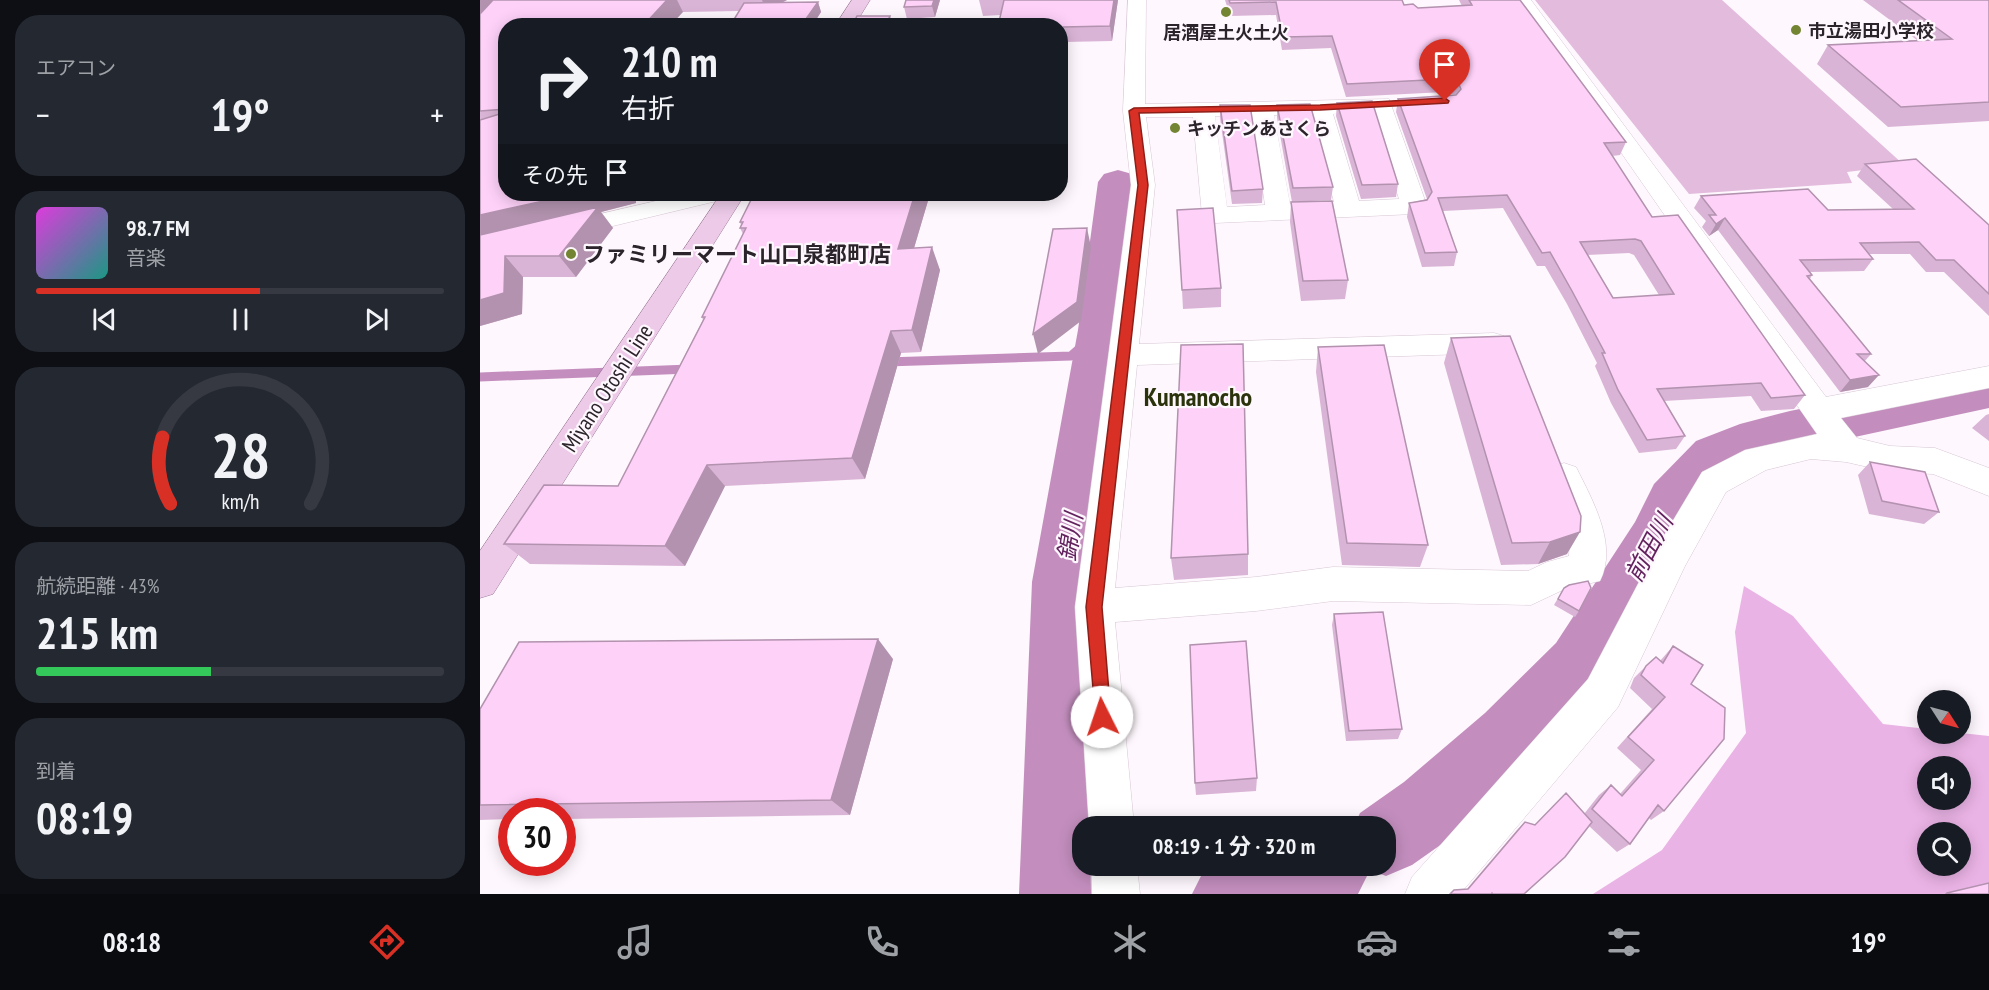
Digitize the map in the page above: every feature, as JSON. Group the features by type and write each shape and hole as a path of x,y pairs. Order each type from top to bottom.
{"main road":[{"path":"849,18 861,0"},
{"name":"Miyano Otoshi Line","path":"480,582 728,201"}],"street":[{"path":"1110,816 1094,607 1143,185 1134,111 1137,0"},
{"path":"1521,0 1603,110 1846,449"},
{"path":"1134,111 1203,108 1320,108 1391,103 1414,206 1215,214 1203,108"},
{"path":"1262,108 1279,211"},
{"path":"1320,108 1348,208"},
{"path":"480,250 686,201"},
{"path":"1124,355 1512,343 1521,364"},
{"path":"1820,410 1989,377"},
{"path":"1429,894 1603,693 1672,555 1714,482 1757,459 1811,446 1846,449 1890,459 1935,461 1989,482"},
{"path":"1094,607 1256,594 1333,584 1531,588 1560,573 1587,570 1588,537 1554,451"},
{"path":"1115,876 1116,894"}],"shaded area":[{"path":"1535,0 1722,0 1904,165 1847,172 1852,183 1689,194"},
{"path":"1744,586 1793,616 1883,724 1917,728 1917,744 1971,744 1971,734 1989,736 1989,894 1593,894 1662,850 1746,733 1735,632"}],"building":[{"path":"493,0 667,0 650,18 498,18 498,110 480,111 480,14"},
{"path":"906,0 934,0 932,6 904,7"},
{"path":"1004,0 1114,0 1110,26 1068,27 1068,18 1000,18"},
{"path":"1229,0 1402,0 1404,5 1413,4 1418,8 1472,5 1469,0 1520,0 1626,142 1604,143 1652,217 1678,215 1805,395 1771,398 1761,383 1657,389 1685,436 1647,440 1618,390 1602,353 1605,353 1550,252 1542,253 1507,195 1438,198 1457,252 1425,253 1409,203 1427,200 1432,192 1398,99 1456,95 1461,89 1458,82 1448,79 1347,84 1332,36 1283,37 1276,2 1230,3","holes":["1635,239 1641,241 1674,294 1613,298 1580,242"]},
{"path":"1898,0 1989,0 1989,102 1901,107 1828,45 1952,39"},
{"path":"818,2 807,18 735,18 744,3"},
{"path":"857,16 890,16 889,18 856,18"},
{"path":"1372,101 1398,184 1362,185 1337,103"},
{"path":"1310,104 1333,187 1293,188 1277,105"},
{"path":"1220,105 1250,105 1263,189 1232,191"},
{"path":"498,114 498,201 543,201 480,215 480,120"},
{"path":"1916,159 1989,225 1989,294 1954,260 1936,260 1919,242 1860,243 1873,259 1800,260 1812,275 1807,276 1871,354 1857,354 1879,375 1850,380 1725,218 1716,224 1709,215 1716,215 1701,196 1808,189 1828,210 1914,209 1865,164"},
{"path":"750,201 913,201 898,249 932,247 912,330 891,331 852,458 707,465 665,546 504,544 544,485 618,486 705,317 702,317 746,228 740,228 743,222 740,222"},
{"path":"1332,201 1348,280 1303,281 1291,202"},
{"path":"598,207 559,256 505,256 504,293 480,300 480,235"},
{"path":"1213,208 1221,288 1182,290 1177,210"},
{"path":"1087,228 1077,302 1033,334 1053,229"},
{"path":"1510,336 1581,516 1580,532 1550,542 1512,543 1451,338"},
{"path":"1243,344 1248,554 1171,558 1181,345"},
{"path":"1384,345 1428,545 1347,543 1318,347"},
{"path":"1870,462 1925,472 1939,512 1882,501"},
{"path":"1588,581 1591,588 1579,611 1558,599 1564,588 1569,585"},
{"path":"1383,612 1402,729 1349,731 1334,614"},
{"path":"878,639 831,800 576,804 576,798 498,798 498,805 480,805 480,709 519,642"},
{"path":"1246,641 1257,778 1195,783 1190,645"},
{"path":"1673,646 1703,665 1691,684 1725,708 1724,739 1664,811 1658,805 1630,844 1592,809 1611,785 1622,796 1654,760 1628,737 1665,697 1641,675 1646,666 1656,657 1663,663"},
{"path":"1566,793 1592,822 1565,857 1524,894 1450,894 1454,890 1468,889 1525,822 1535,825"},
{"path":"1989,883 1989,894 1946,894 1947,893"}],"waterway":[{"name":"錦川","path":"1058,894 1063,582 1102,330 1118,182"},
{"path":"1086,344 1102,330"},
{"path":"886,362 1071,356 1087,342"},
{"path":"480,377 690,369"},
{"name":"前田川","path":"1396,832 1430,808 1510,738 1579,665 1620,602 1657,538 1674,500 1715,456 1740,445 1790,431 1989,389"},
{"name":"前田川","path":"1231,894 1297,876"}],"place":[{"name":"居酒屋土火土火","path":"1226,12"},
{"name":"市立湯田小学校","path":"1796,30"},
{"name":"キッチンあさくら","path":"1175,128"},
{"name":"ファミリーマート山口泉都町店","path":"571,254"}],"district":[{"name":"Kumanocho","path":"1198,396"}],"route":[{"path":"1102,717 1094,607 1143,185 1134,111 1203,108 1320,108 1445,101"}]}
